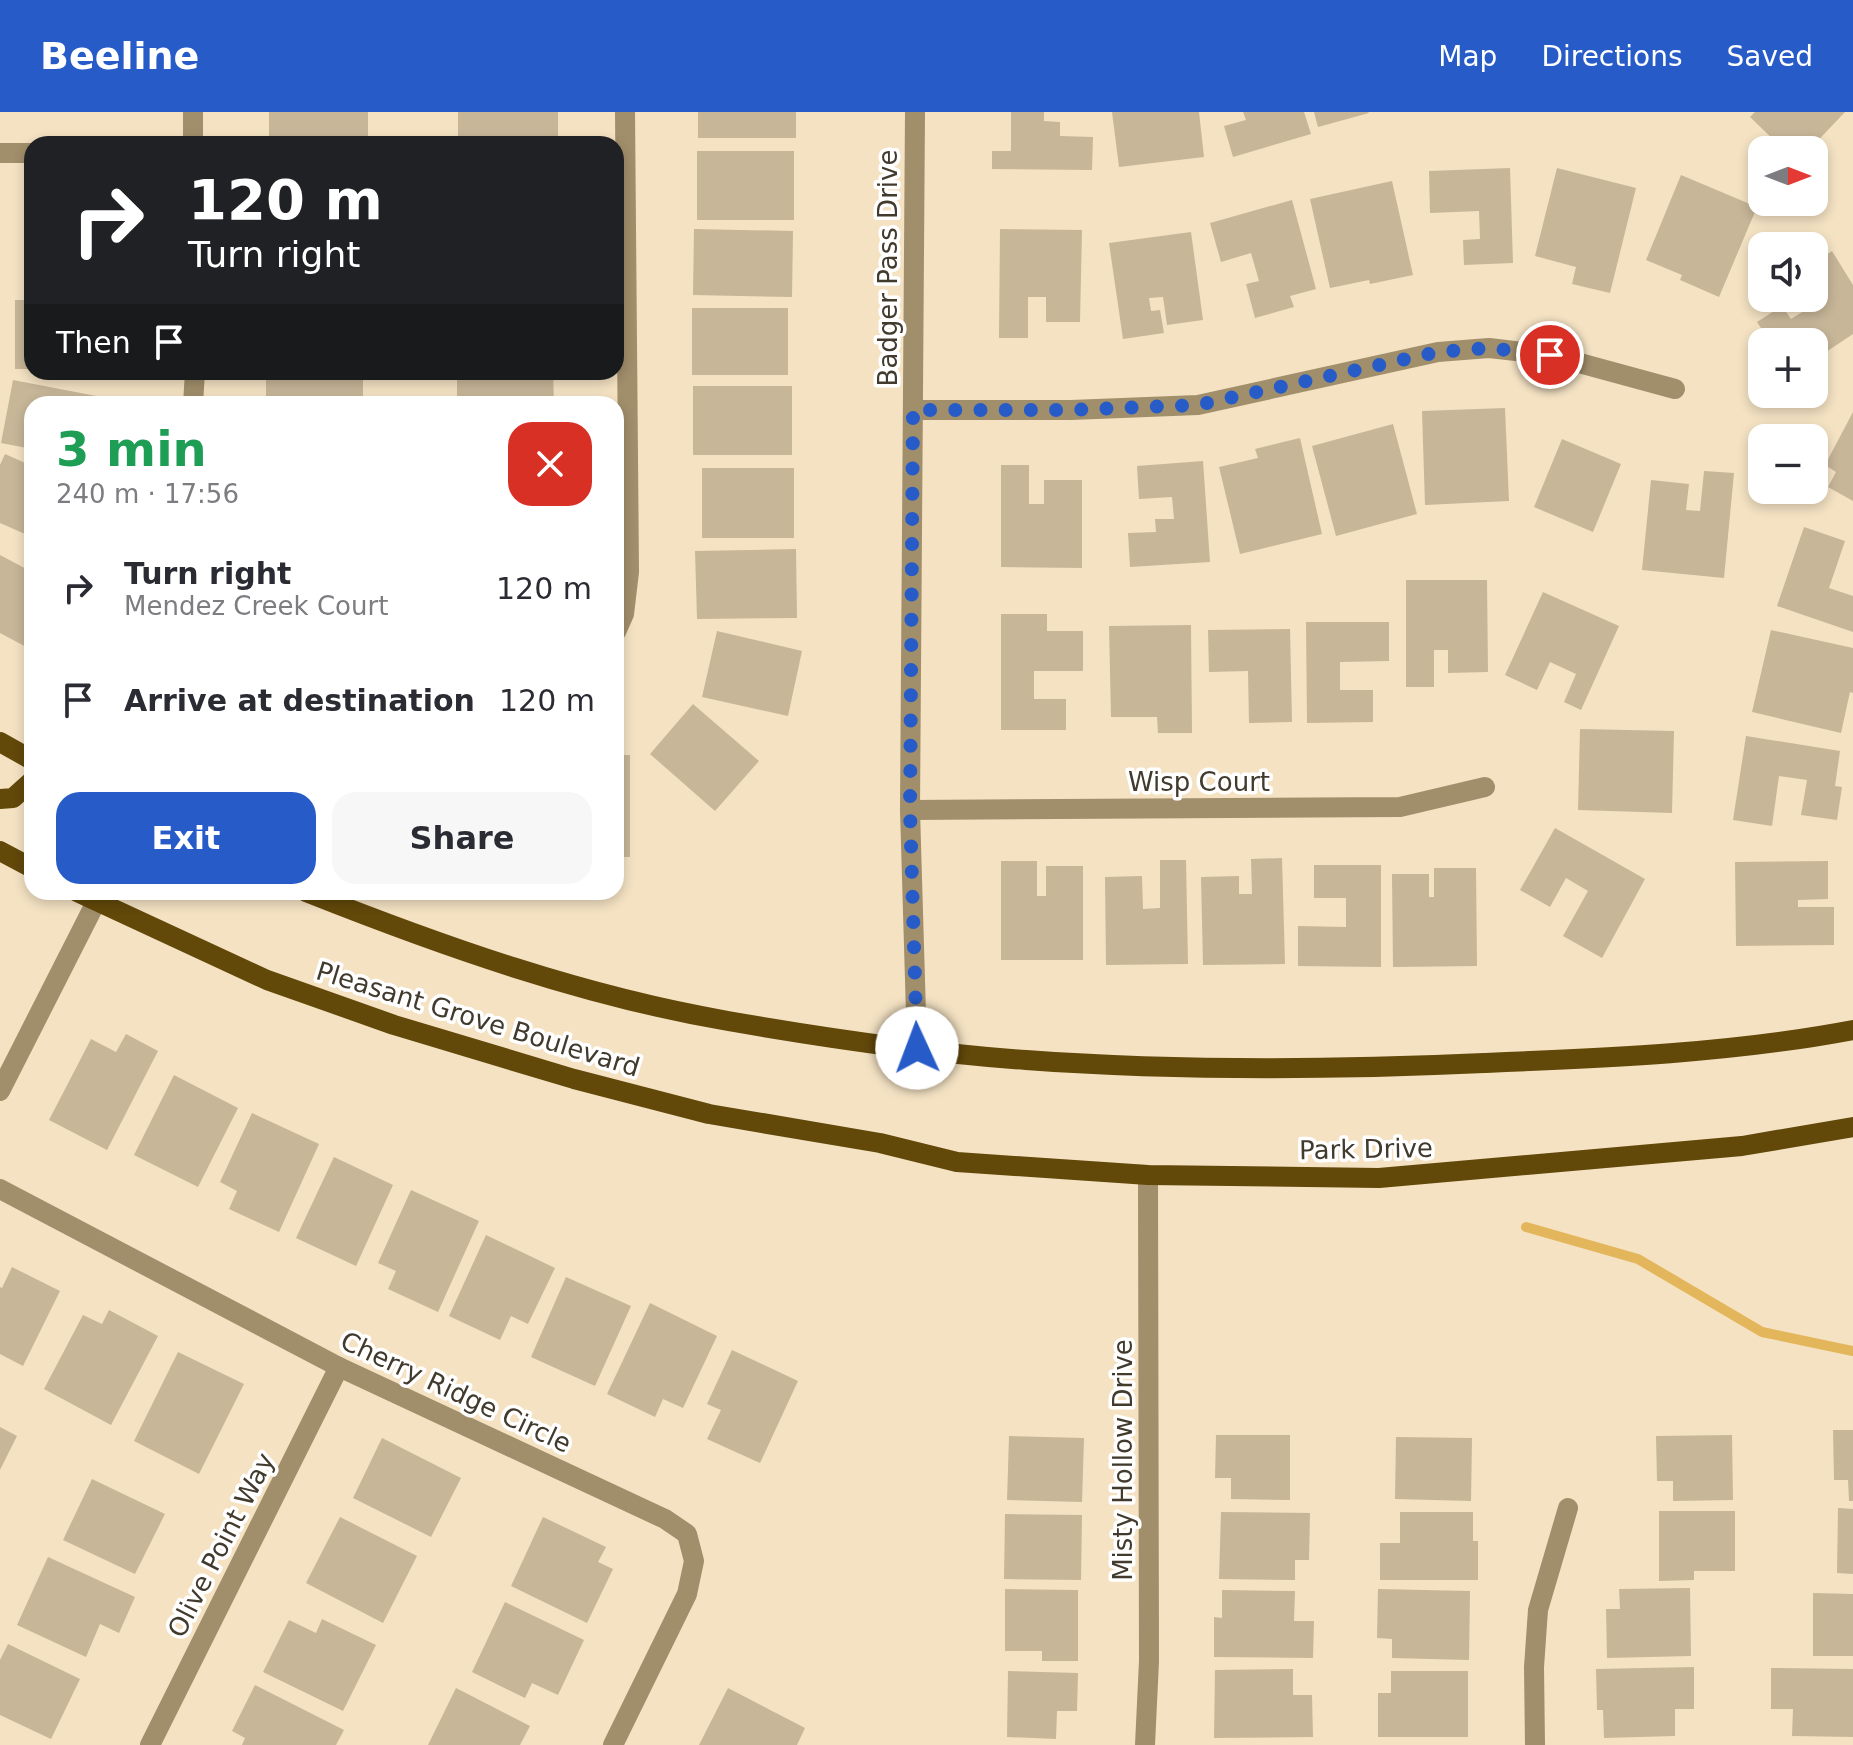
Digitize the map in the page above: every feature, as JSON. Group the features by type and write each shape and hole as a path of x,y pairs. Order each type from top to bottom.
{"main road":[{"path":"0,742 24,756"},
{"path":"0,799 13,798 24,788"},
{"path":"0,851 24,864"},
{"name":"Pleasant Grove Boulevard","path":"92,900 267,980 394,1025 574,1079 709,1114 880,1143"},
{"path":"326,900 418,937 592,990 725,1020 892,1045 1023,1060 1134,1066 1374,1068 1571,1059 1791,1042 1853,1030"},
{"name":"Park Drive","path":"880,1143 957,1162 1148,1175 1379,1178 1742,1146 1853,1127"}],"street":[{"path":"193,112 193,136"},
{"path":"624,614 629,572 625,112"},
{"name":"Badger Pass Drive","path":"915,112 910,810 917,1048"},
{"path":"0,153 24,153"},
{"path":"913,410 1071,410 1198,405 1438,352 1489,348 1550,355 1675,389"},
{"name":"Wisp Court","path":"910,810 1400,807 1485,787"},
{"path":"0,1091 96,902"},
{"name":"Misty Hollow Drive","path":"1145,1745 1149,1675 1148,1175"},
{"name":"Cherry Ridge Circle","path":"0,1189 339,1367 665,1519 687,1534 694,1561 687,1594 613,1745"},
{"name":"Olive Point Way","path":"150,1745 339,1367"},
{"path":"1535,1745 1534,1667 1538,1610 1568,1508"}],"building":[{"path":"269,112 368,112 368,136 269,136"},
{"path":"458,112 558,112 558,136 458,136"},
{"path":"698,112 796,112 796,138 698,138"},
{"path":"1011,112 1044,112 1044,121 1060,122 1060,136 1093,137 1092,170 992,169 992,151 1011,151"},
{"path":"1112,112 1199,112 1204,157 1119,167"},
{"path":"1243,112 1304,112 1311,134 1233,157 1224,126 1246,120"},
{"path":"1314,112 1368,112 1369,113 1318,127"},
{"path":"1755,112 1845,112 1822,136 1770,136 1750,117"},
{"path":"697,151 794,151 794,220 697,220"},
{"path":"1510,168 1513,263 1464,265 1463,240 1480,239 1479,211 1430,213 1429,171"},
{"path":"1557,168 1636,188 1610,293 1572,284 1576,267 1535,256"},
{"path":"1681,175 1748,203 1748,216 1753,216 1719,297 1680,280 1682,275 1646,260"},
{"path":"1392,181 1413,275 1330,288 1310,199"},
{"path":"1292,200 1316,289 1290,296 1294,307 1255,318 1246,284 1259,281 1251,253 1221,262 1210,223"},
{"path":"694,229 793,231 792,297 693,295"},
{"path":"1000,229 1082,230 1080,322 1046,322 1046,297 1028,297 1028,338 999,338"},
{"path":"1191,232 1203,320 1167,325 1163,297 1149,298 1151,311 1160,310 1164,333 1123,339 1109,243"},
{"path":"1832,251 1853,285 1853,334 1828,351 1828,328 1761,328 1757,322 1773,312 1786,312 1791,319 1802,312 1828,312 1828,254"},
{"path":"15,300 24,300 24,369 15,369"},
{"path":"692,308 788,308 788,375 692,375"},
{"path":"13,380 96,396 24,396 24,447 1,443"},
{"path":"266,380 363,380 363,396 266,396"},
{"path":"457,380 553,380 554,396 457,396"},
{"path":"693,386 792,386 792,455 693,455"},
{"path":"1505,408 1509,501 1425,505 1422,411"},
{"path":"1853,412 1853,501 1828,487 1836,472 1828,467 1828,459"},
{"path":"1393,424 1417,514 1336,536 1312,446"},
{"path":"1300,438 1322,534 1240,554 1219,467 1258,458 1255,449"},
{"path":"1562,439 1621,464 1593,532 1534,507"},
{"path":"5,454 24,462 24,534 0,523 0,465"},
{"path":"1203,461 1210,562 1130,567 1128,533 1156,532 1155,519 1174,519 1172,497 1139,499 1137,466"},
{"path":"1001,465 1029,465 1029,504 1044,504 1044,480 1082,480 1082,568 1001,567"},
{"path":"702,468 794,468 794,538 702,538"},
{"path":"1704,471 1734,473 1724,578 1642,570 1651,480 1689,484 1686,510 1700,511"},
{"path":"1804,527 1845,541 1829,588 1853,596 1853,632 1777,606"},
{"path":"796,549 797,618 697,619 695,551"},
{"path":"0,555 24,568 24,646 0,633"},
{"path":"1406,580 1487,580 1488,672 1448,673 1448,650 1434,650 1434,687 1406,687"},
{"path":"1543,592 1619,626 1581,710 1564,702 1576,674 1550,662 1537,690 1505,675"},
{"path":"1001,614 1047,614 1047,631 1083,631 1083,671 1034,671 1034,699 1066,699 1066,730 1001,730"},
{"path":"1306,622 1389,622 1389,661 1340,662 1340,690 1373,690 1373,722 1307,723"},
{"path":"1191,625 1192,733 1158,733 1157,717 1111,717 1109,626"},
{"path":"1290,629 1292,722 1249,723 1248,671 1209,672 1208,630"},
{"path":"1771,630 1853,648 1853,693 1850,692 1841,733 1752,712"},
{"path":"717,631 802,651 788,716 702,697"},
{"path":"693,704 759,761 715,811 650,754"},
{"path":"1580,729 1674,731 1672,813 1578,810"},
{"path":"1746,736 1840,751 1835,786 1842,787 1837,820 1801,815 1807,780 1779,776 1772,826 1733,820"},
{"path":"624,755 630,755 630,857 624,857"},
{"path":"1555,828 1645,879 1602,958 1563,936 1588,891 1566,878 1550,907 1520,890"},
{"path":"1282,858 1285,964 1203,965 1201,877 1239,876 1239,894 1252,894 1251,859"},
{"path":"1160,860 1186,860 1188,964 1106,965 1105,877 1142,876 1143,909 1160,908"},
{"path":"1001,861 1037,861 1037,896 1046,896 1046,866 1083,866 1083,960 1001,960"},
{"path":"1828,861 1828,899 1798,900 1798,907 1834,907 1834,945 1736,946 1735,862"},
{"path":"1314,865 1381,865 1381,967 1298,966 1298,926 1346,927 1346,898 1314,898"},
{"path":"1434,868 1476,868 1477,966 1393,967 1392,874 1429,874 1429,897 1434,897"},
{"path":"126,1034 158,1051 107,1150 49,1120 91,1039 116,1052"},
{"path":"174,1075 238,1108 198,1187 134,1155"},
{"path":"252,1113 319,1144 279,1232 229,1209 237,1191 220,1182"},
{"path":"334,1157 393,1185 356,1266 296,1238"},
{"path":"411,1190 479,1221 438,1312 388,1289 396,1271 378,1263"},
{"path":"486,1235 555,1268 528,1324 511,1316 500,1340 449,1316"},
{"path":"12,1267 60,1291 23,1366 0,1354 0,1287"},
{"path":"566,1277 631,1306 595,1386 531,1357"},
{"path":"650,1303 717,1336 683,1408 663,1399 655,1417 607,1394"},
{"path":"109,1310 158,1336 111,1425 44,1389 83,1315 102,1324"},
{"path":"732,1350 798,1381 760,1463 707,1439 721,1410 707,1404"},
{"path":"178,1352 244,1384 199,1474 134,1441"},
{"path":"0,1427 17,1436 0,1470"},
{"path":"1833,1430 1853,1430 1853,1501 1849,1501 1848,1480 1834,1480"},
{"path":"1216,1435 1290,1435 1290,1500 1231,1499 1231,1478 1215,1478"},
{"path":"1732,1435 1733,1500 1673,1501 1673,1481 1657,1481 1656,1436"},
{"path":"1009,1436 1084,1438 1082,1502 1007,1500"},
{"path":"1396,1437 1472,1438 1471,1501 1395,1499"},
{"path":"382,1438 461,1478 431,1537 353,1498"},
{"path":"92,1479 165,1514 135,1574 63,1540"},
{"path":"1838,1508 1853,1509 1853,1574 1837,1573"},
{"path":"1659,1511 1735,1511 1735,1571 1694,1571 1694,1580 1659,1581"},
{"path":"1221,1512 1310,1513 1309,1560 1295,1560 1295,1580 1219,1579"},
{"path":"1400,1512 1473,1512 1473,1541 1478,1541 1478,1580 1380,1580 1380,1543 1400,1543"},
{"path":"1005,1514 1082,1515 1081,1580 1004,1579"},
{"path":"340,1517 417,1556 383,1623 306,1583"},
{"path":"543,1517 606,1547 598,1562 613,1569 587,1623 511,1586"},
{"path":"48,1557 135,1597 119,1633 100,1624 86,1657 17,1625"},
{"path":"1690,1588 1691,1656 1607,1658 1606,1609 1620,1609 1619,1589"},
{"path":"1005,1589 1078,1590 1078,1661 1042,1661 1042,1651 1005,1651"},
{"path":"1378,1589 1470,1591 1469,1660 1392,1658 1392,1639 1377,1638"},
{"path":"1222,1590 1295,1591 1294,1621 1314,1621 1313,1658 1214,1657 1214,1617 1222,1618"},
{"path":"1813,1593 1853,1594 1853,1656 1813,1656"},
{"path":"505,1602 584,1640 558,1695 532,1683 525,1698 472,1672"},
{"path":"322,1619 376,1645 343,1711 263,1672 289,1620 316,1633"},
{"path":"8,1644 80,1679 51,1739 0,1715 0,1660"},
{"path":"1694,1667 1694,1709 1675,1709 1675,1736 1604,1738 1603,1710 1597,1710 1596,1669"},
{"path":"1771,1668 1853,1669 1853,1737 1792,1736 1793,1709 1771,1709"},
{"path":"1293,1669 1293,1695 1312,1695 1313,1737 1214,1738 1215,1670"},
{"path":"1008,1671 1078,1673 1077,1711 1057,1711 1056,1739 1007,1737"},
{"path":"1391,1671 1468,1671 1468,1737 1378,1737 1378,1693 1391,1693"},
{"path":"255,1685 344,1730 336,1745 242,1745 245,1738 232,1731"},
{"path":"456,1688 530,1726 520,1745 428,1745"},
{"path":"728,1688 805,1728 797,1745 699,1745"}],"waterway":[{"path":"1526,1227 1638,1259 1762,1332 1853,1351"}],"route":[{"path":"917,1048 910,810 913,410 1071,410 1198,405 1438,352 1489,348 1521,349 1550,355"}]}
